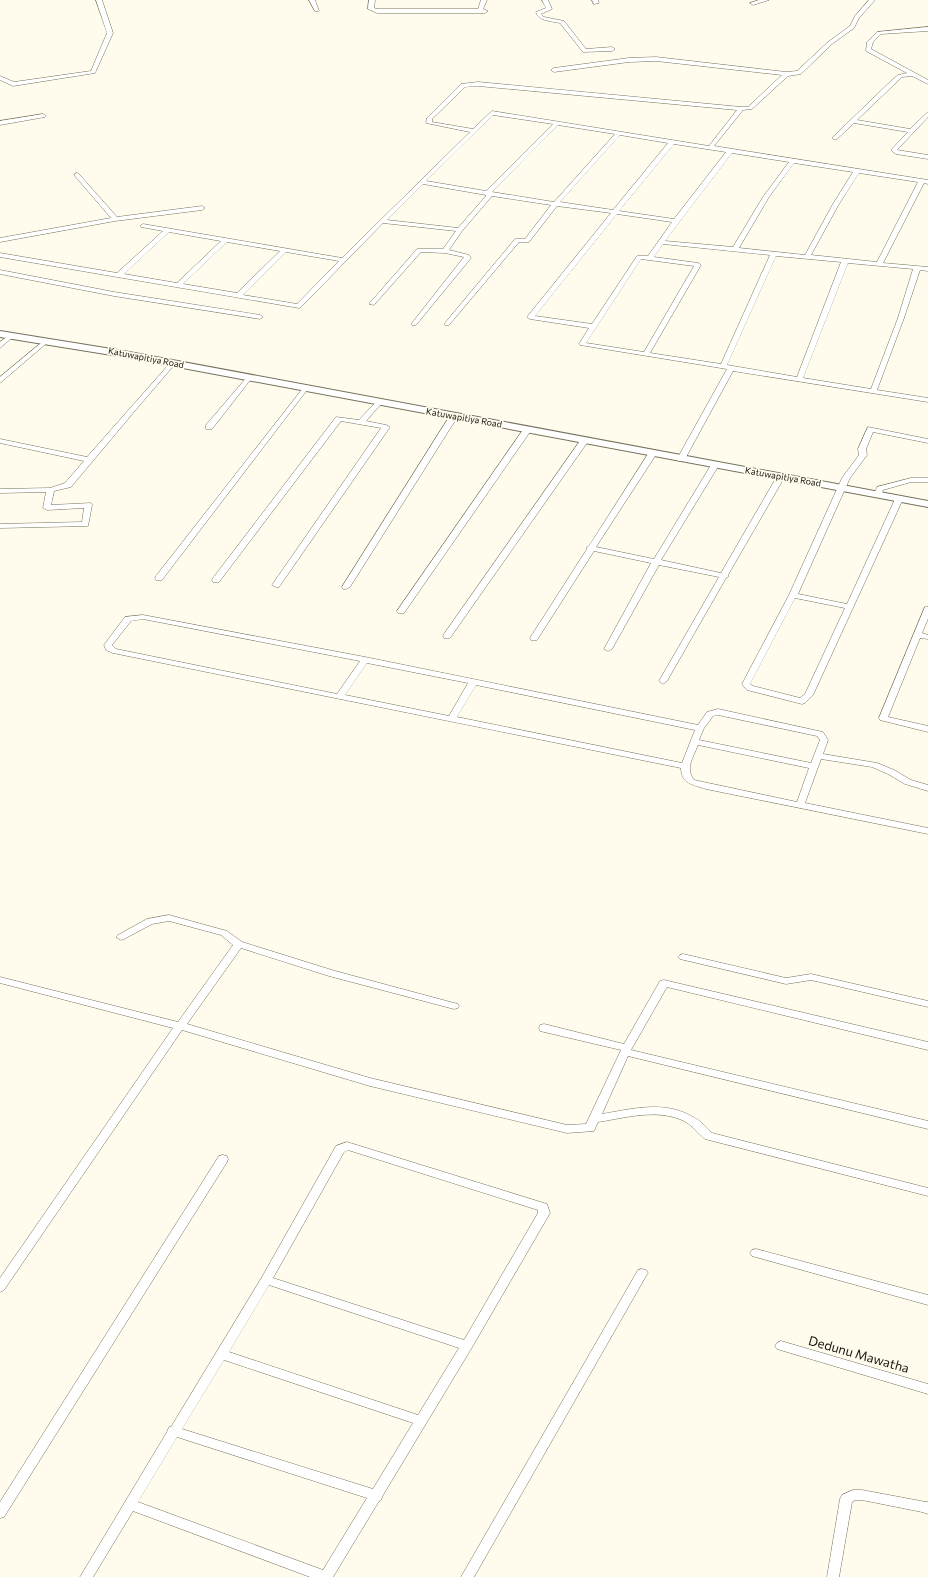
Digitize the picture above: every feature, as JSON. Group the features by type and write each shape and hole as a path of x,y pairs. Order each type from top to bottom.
{"street":[{"path":"0,78 12,84 93,72 110,33 99,0"},
{"path":"312,0 317,10"},
{"path":"372,0 372,11 425,7 484,11 480,10 484,0"},
{"path":"545,0 548,10 538,13 542,18 562,22 585,51 612,49"},
{"path":"753,3 766,0"},
{"path":"554,70 629,60 656,59 786,74 799,73 830,43 852,27 857,17 872,0"},
{"path":"928,29 879,33 870,42 868,50 928,82"},
{"path":"475,131 429,123 429,119 463,85 478,84 741,109 750,108 786,74"},
{"path":"835,138 900,76 913,74"},
{"path":"710,148 741,109"},
{"path":"0,254 299,306 382,221 492,113 925,181 879,264"},
{"path":"928,114 910,131 894,150 896,152 928,157"},
{"path":"0,123 43,116"},
{"path":"854,121 910,131"},
{"path":"445,251 460,230 489,196 489,192 556,124"},
{"path":"447,324 517,240 527,241 555,204 618,134"},
{"path":"592,326 530,317 672,142"},
{"path":"649,259 730,151"},
{"path":"735,250 766,197 792,161"},
{"path":"807,257 836,204 857,171"},
{"path":"77,175 115,219"},
{"path":"422,182 555,204 676,221"},
{"path":"0,240 115,219 202,208"},
{"path":"382,221 460,230"},
{"path":"143,226 344,260"},
{"path":"119,275 168,230"},
{"path":"179,285 226,240"},
{"path":"661,242 928,269"},
{"path":"238,296 285,250"},
{"path":"372,304 419,250 445,251 467,256 468,258 414,324"},
{"path":"723,367 774,254"},
{"path":"646,354 698,265 639,257 592,326 582,344 928,400"},
{"path":"799,380 845,261"},
{"path":"873,392 901,318 917,268"},
{"path":"0,272 114,294 260,317"},
{"name":"Katuwapitiya Road","path":"0,334 173,363 305,389 528,429 780,478 928,504"},
{"path":"0,346 11,336"},
{"path":"0,381 46,341"},
{"path":"0,491 50,490 68,485 136,404 173,363"},
{"path":"681,459 731,368"},
{"path":"209,427 249,378"},
{"path":"159,578 305,389"},
{"path":"361,423 379,402"},
{"path":"346,587 454,416"},
{"path":"216,580 339,419 386,427 276,585"},
{"path":"401,611 528,429"},
{"path":"899,499 806,699 802,701 750,688 746,684 793,594 846,478 864,455 862,449 871,429 928,441"},
{"path":"447,636 585,440"},
{"path":"0,441 89,460"},
{"path":"534,638 590,548 653,453"},
{"path":"608,648 656,562 715,465"},
{"path":"663,681 725,576 780,478"},
{"path":"878,495 880,489 911,480 928,480"},
{"path":"0,526 85,524 88,505 47,508 50,490"},
{"path":"590,548 725,576"},
{"path":"793,594 850,607"},
{"path":"928,610 883,718 928,729"},
{"path":"686,766 113,651 109,648 108,644 128,619 143,617 365,660 700,728"},
{"path":"918,635 928,637"},
{"path":"340,696 365,660"},
{"path":"452,718 473,682"},
{"path":"800,805 824,740 823,736 817,732 718,712 710,714 700,728 686,766 685,774 691,782 800,805 928,831"},
{"path":"694,742 814,766"},
{"path":"818,756 874,765 891,772 908,782 928,788"},
{"path":"121,937 150,921 170,918 224,933 239,944 333,974 454,1006"},
{"path":"0,1287 180,1026 239,944"},
{"path":"683,957 786,981 811,977 928,1004"},
{"path":"0,980 180,1026 370,1082 567,1129 590,1128 626,1050 664,983 928,1046"},
{"path":"544,1028 626,1050 928,1125"},
{"path":"595,1119 642,1111 670,1111 689,1118 709,1136 928,1192"},
{"path":"86,1577 173,1431 266,1280 340,1149 347,1146 543,1207 544,1213 467,1346 377,1496 326,1577 130,1505"},
{"path":"0,1513 223,1159"},
{"path":"756,1253 928,1300"},
{"path":"467,1577 642,1273"},
{"path":"266,1280 467,1346"},
{"name":"Dedunu Mawatha","path":"781,1346 928,1389"},
{"path":"221,1354 421,1421"},
{"path":"173,1431 377,1496"},
{"path":"833,1577 846,1499 853,1495 862,1495 926,1507 928,1509"}]}
